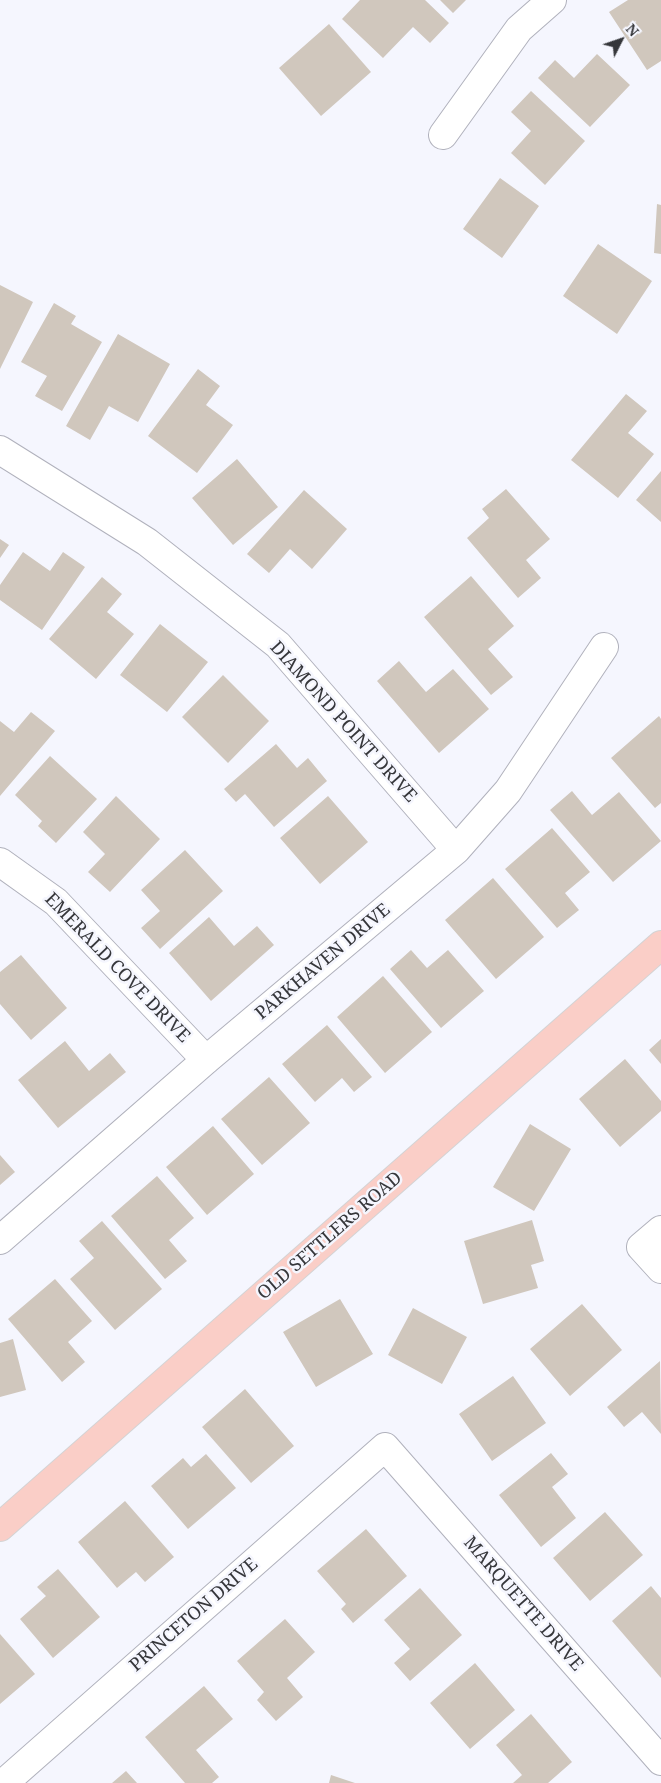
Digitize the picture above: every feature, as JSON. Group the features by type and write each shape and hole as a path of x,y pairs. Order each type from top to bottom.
{"main road":[{"name":"OLD SETTLERS ROAD","path":"0,1527 661,945"}],"street":[{"path":"443,135 519,29 552,0"},
{"name":"DIAMOND POINT DRIVE","path":"0,450 147,542 278,645 456,850"},
{"name":"PARKHAVEN DRIVE","path":"0,1240 206,1060 456,850 508,791 604,647"},
{"name":"EMERALD COVE DRIVE","path":"0,862 56,902 206,1060"},
{"path":"661,1230 641,1248 661,1269"},
{"name":"MARQUETTE DRIVE","path":"384,1447 661,1761"},
{"name":"PRINCETON DRIVE","path":"4,1783 384,1447"}],"building":[{"path":"360,0 425,0 449,23 430,43 413,27 383,58 342,19"},
{"path":"440,0 466,0 453,13"},
{"path":"628,0 661,0 661,61 647,70 609,12"},
{"path":"329,24 371,72 321,116 279,68"},
{"path":"597,54 630,85 590,127 538,78 555,60 574,78"},
{"path":"531,91 585,141 545,185 511,153 531,131 511,112"},
{"path":"500,178 539,206 502,258 463,229"},
{"path":"657,204 661,205 661,254 654,253"},
{"path":"598,244 652,281 617,334 563,296"},
{"path":"0,285 33,302 0,369"},
{"path":"54,303 76,316 71,324 102,342 62,411 35,396 47,376 21,362"},
{"path":"118,334 170,364 138,422 109,406 90,440 66,426"},
{"path":"198,369 220,386 206,405 233,425 197,473 148,436"},
{"path":"626,394 647,411 628,433 654,454 618,498 571,460"},
{"path":"237,459 278,507 233,545 192,498"},
{"path":"661,471 661,522 636,500"},
{"path":"506,489 550,539 526,560 541,578 518,598 467,538 489,518 482,509"},
{"path":"304,490 347,529 312,569 290,549 269,573 247,554"},
{"path":"0,539 9,545 0,558"},
{"path":"23,552 50,571 63,552 85,567 42,630 0,600 0,585"},
{"path":"471,576 514,626 488,649 513,677 491,695 424,617"},
{"path":"102,577 122,594 107,612 134,634 96,679 49,639"},
{"path":"160,624 208,662 167,712 120,675"},
{"path":"399,661 426,692 453,669 489,709 439,753 377,681"},
{"path":"223,675 269,721 228,763 182,717"},
{"path":"31,712 55,731 0,796 0,721 14,732"},
{"path":"659,716 661,719 661,803 655,808 611,758"},
{"path":"276,744 297,768 308,758 327,781 274,827 245,794 236,802 224,789"},
{"path":"50,756 97,799 56,843 38,826 42,821 15,795"},
{"path":"572,791 592,815 619,792 661,841 613,882 550,810"},
{"path":"116,796 160,839 110,892 88,872 105,854 83,832"},
{"path":"328,796 368,842 320,884 280,838"},
{"path":"552,828 590,872 565,893 579,910 557,928 505,869"},
{"path":"185,850 223,891 160,949 141,928 160,911 141,890"},
{"path":"493,878 544,937 496,979 445,920"},
{"path":"209,917 234,946 257,926 274,945 211,1001 169,953"},
{"path":"411,950 427,968 448,950 484,991 441,1028 390,969"},
{"path":"21,955 67,1008 31,1040 0,1004 0,972"},
{"path":"383,976 432,1032 385,1073 337,1017"},
{"path":"327,1025 372,1077 354,1092 342,1078 315,1102 282,1064"},
{"path":"661,1039 661,1064 649,1050"},
{"path":"65,1041 89,1071 110,1053 126,1072 58,1128 18,1080"},
{"path":"625,1059 661,1101 661,1111 620,1147 579,1099"},
{"path":"269,1077 310,1123 262,1165 221,1119"},
{"path":"530,1124 571,1149 534,1211 493,1187"},
{"path":"213,1126 254,1174 207,1215 166,1167"},
{"path":"0,1155 15,1172 0,1185"},
{"path":"157,1176 194,1218 169,1240 187,1261 165,1279 111,1216"},
{"path":"532,1220 544,1261 531,1265 538,1288 483,1304 464,1241"},
{"path":"102,1221 162,1289 115,1330 70,1279 94,1258 79,1241"},
{"path":"55,1279 92,1321 68,1342 85,1362 62,1382 8,1319"},
{"path":"340,1299 373,1354 316,1387 283,1332"},
{"path":"582,1304 622,1350 570,1396 530,1349"},
{"path":"413,1308 467,1337 442,1384 388,1355"},
{"path":"13,1339 26,1390 0,1397 0,1343"},
{"path":"660,1361 661,1434 642,1412 624,1427 607,1407"},
{"path":"513,1376 546,1423 492,1461 459,1414"},
{"path":"245,1389 294,1446 251,1483 202,1427"},
{"path":"551,1453 568,1474 552,1487 576,1518 541,1547 499,1495"},
{"path":"206,1454 236,1488 188,1529 151,1486 183,1458 191,1467"},
{"path":"125,1501 174,1557 145,1582 136,1572 117,1588 78,1542"},
{"path":"605,1512 643,1555 590,1601 553,1558"},
{"path":"366,1529 407,1576 353,1623 341,1609 346,1604 317,1571"},
{"path":"58,1569 100,1617 53,1658 20,1619 46,1596 37,1587"},
{"path":"651,1586 661,1598 661,1678 612,1621"},
{"path":"420,1588 462,1635 410,1681 394,1663 410,1649 384,1620"},
{"path":"285,1619 315,1652 287,1678 303,1697 276,1721 257,1700 264,1692 237,1661"},
{"path":"0,1634 35,1674 0,1704"},
{"path":"475,1663 515,1710 470,1749 430,1703"},
{"path":"204,1686 233,1719 196,1750 219,1777 212,1783 185,1783 145,1737"},
{"path":"531,1714 572,1762 548,1783 513,1783 522,1775 496,1745"},
{"path":"126,1771 137,1783 112,1783"},
{"path":"331,1775 355,1783 329,1783"}]}
